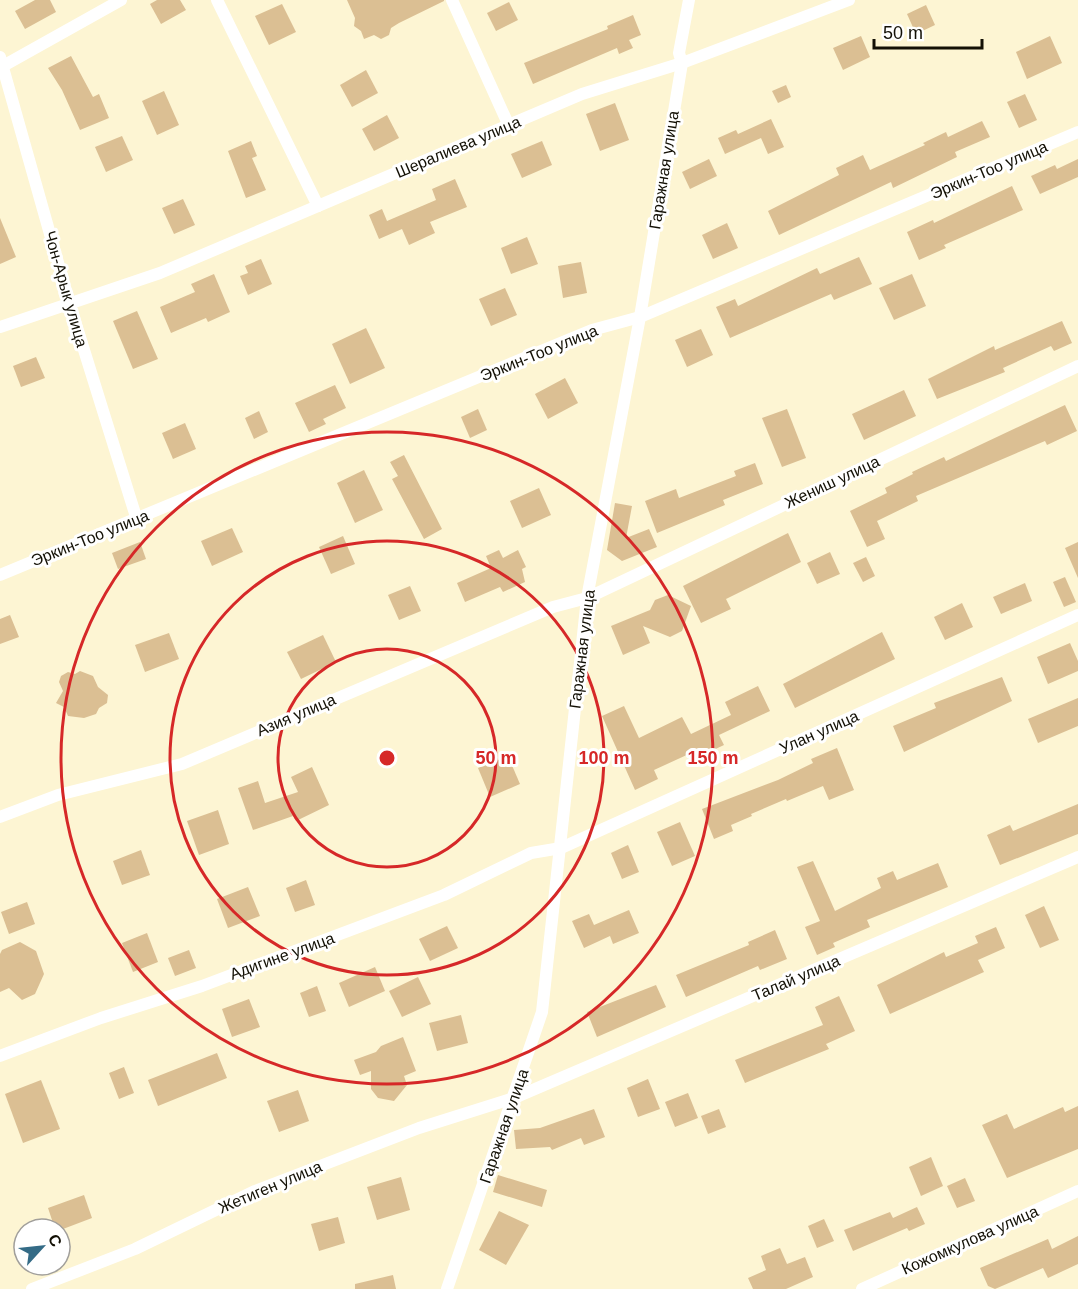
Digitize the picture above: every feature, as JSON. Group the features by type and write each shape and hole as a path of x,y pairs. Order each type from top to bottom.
{"street":[{"path":"2,62 121,0"},
{"path":"218,0 318,206"},
{"path":"452,0 509,126"},
{"name":"Гаражная улица","path":"447,1289 543,1012 587,598 640,317 682,63 679,53 688,0"},
{"name":"Шералиева улица","path":"0,327 160,273 582,94 682,63 849,0"},
{"name":"Чон-Арык улица","path":"2,62 70,305 137,520"},
{"name":"Эркин-Тоо улица","path":"0,575 592,330 640,317 1078,132"},
{"name":"Жениш улица","path":"587,598 1078,366"},
{"name":"Азия улица","path":"0,817 58,795 182,764 553,607 587,598"},
{"name":"Улан улица","path":"561,848 1078,615"},
{"name":"Адигине улица","path":"0,1056 101,1018 202,986 444,895 531,853 561,848"},
{"name":"Талай улица","path":"514,1098 1078,857"},
{"name":"Жетиген улица","path":"32,1289 135,1249 255,1191 419,1128 514,1098"},
{"name":"Кожомкулова улица","path":"862,1289 1078,1191"}],"building":[{"path":"35,0 50,0 56,12 25,29 15,11"},
{"path":"157,0 180,0 186,10 161,24 150,4"},
{"path":"347,0 444,1 399,23 391,28 389,35 381,39 374,35 364,39 361,31 354,26 355,18"},
{"path":"509,2 518,20 496,31 487,13"},
{"path":"282,4 296,32 269,45 255,16"},
{"path":"926,5 935,25 916,34 907,14"},
{"path":"633,15 641,35 629,40 633,48 619,54 617,48 533,84 524,63 608,29 607,26"},
{"path":"861,36 870,57 843,70 833,48"},
{"path":"1050,36 1062,63 1027,79 1016,52"},
{"path":"71,56 93,97 99,94 109,118 80,130 62,90 48,68"},
{"path":"366,70 378,93 352,107 340,85"},
{"path":"786,85 791,97 778,103 772,91"},
{"path":"164,91 179,125 157,135 142,101"},
{"path":"1025,94 1037,120 1019,128 1007,102"},
{"path":"615,103 629,140 600,151 586,114"},
{"path":"387,115 399,138 374,151 362,129"},
{"path":"771,119 784,147 768,154 761,138 725,154 718,138 736,130 738,134"},
{"path":"982,121 990,137 955,152 957,157 893,188 891,182 779,235 768,211 839,175 836,168 863,155 870,170 925,145 923,143 946,132 948,137"},
{"path":"122,136 133,160 106,172 95,147"},
{"path":"251,141 257,156 252,158 266,190 246,198 228,151"},
{"path":"542,141 552,165 522,178 511,154"},
{"path":"709,159 717,176 690,189 682,172"},
{"path":"1078,159 1078,177 1040,194 1031,176 1055,165 1057,169"},
{"path":"455,179 467,207 430,222 435,233 409,245 402,229 379,239 369,215 382,209 387,221 436,200 432,189"},
{"path":"1012,186 1023,210 944,245 946,248 919,260 907,232 933,220 934,223"},
{"path":"183,199 195,225 174,234 162,208"},
{"path":"0,218 16,257 0,264"},
{"path":"727,223 738,248 713,259 702,235"},
{"path":"527,237 538,264 511,274 501,248"},
{"path":"859,257 872,284 834,300 831,294 730,338 716,307 735,299 738,306 817,268 820,274"},
{"path":"261,259 272,284 248,295 240,276 248,273 245,266"},
{"path":"581,262 587,293 563,298 558,266"},
{"path":"214,274 230,312 208,322 206,318 171,333 160,307 195,292 191,284"},
{"path":"912,274 926,306 894,320 879,288"},
{"path":"505,288 517,315 491,326 479,299"},
{"path":"137,311 158,359 133,369 113,321"},
{"path":"1062,321 1072,343 1054,351 1051,346 1003,368 1005,372 937,399 928,379 994,346 995,350"},
{"path":"366,328 385,368 350,384 332,344"},
{"path":"701,329 713,355 687,367 675,340"},
{"path":"36,357 45,378 21,387 13,366"},
{"path":"565,378 578,403 548,419 535,394"},
{"path":"335,385 346,408 323,419 326,424 309,432 295,403"},
{"path":"904,390 916,416 864,440 852,414"},
{"path":"1065,405 1077,431 1047,445 1045,441 916,496 918,501 877,521 885,539 867,547 850,511 887,493 885,488 913,474 912,472 944,457 946,461"},
{"path":"478,409 487,430 470,438 461,417"},
{"path":"787,409 806,458 782,467 762,418"},
{"path":"259,411 268,432 254,439 245,418"},
{"path":"185,423 196,449 173,459 162,433"},
{"path":"404,455 442,529 424,539 392,479 398,476 390,462"},
{"path":"755,463 763,484 723,500 725,505 657,533 645,501 676,489 679,498 736,476 734,471"},
{"path":"364,470 383,510 355,523 337,483"},
{"path":"539,488 551,515 522,528 510,501"},
{"path":"615,503 632,506 626,538 649,529 657,547 622,561 607,550"},
{"path":"232,528 243,552 212,566 201,541"},
{"path":"788,533 801,562 726,599 731,609 701,623 683,586"},
{"path":"343,536 355,564 331,574 319,547"},
{"path":"140,542 146,559 118,569 112,553"},
{"path":"1078,542 1078,578 1065,548"},
{"path":"499,550 503,558 518,550 526,567 522,569 525,582 503,592 500,587 465,602 457,583 491,568 486,556"},
{"path":"830,552 840,574 817,584 807,563"},
{"path":"866,557 875,576 863,582 853,563"},
{"path":"1065,577 1076,602 1064,607 1053,582"},
{"path":"1025,583 1032,601 1001,614 993,597"},
{"path":"410,586 421,611 399,620 388,595"},
{"path":"668,595 691,606 682,631 670,637 643,626 650,643 623,655 611,626 650,610 655,600"},
{"path":"962,603 973,627 945,640 934,617"},
{"path":"10,615 19,637 0,644 0,619"},
{"path":"882,632 895,659 795,708 783,684"},
{"path":"169,633 179,659 145,672 135,645"},
{"path":"323,635 336,662 301,679 287,652"},
{"path":"1070,643 1078,661 1078,671 1048,684 1037,657"},
{"path":"80,671 93,676 98,687 108,695 107,703 99,708 96,714 84,718 68,716 64,707 56,703 63,691 59,682 61,676 68,672 75,674"},
{"path":"1002,677 1012,701 904,752 893,726 936,708 934,703"},
{"path":"758,686 770,711 719,735 724,745 705,754 702,748 654,770 658,779 635,790 602,716 624,706 639,738 682,717 691,734 731,715 725,702"},
{"path":"1078,698 1078,726 1038,743 1028,719"},
{"path":"837,748 854,790 829,800 823,786 751,814 752,816 731,825 733,831 714,839 702,809 778,780 813,763 811,759"},
{"path":"508,756 520,784 490,797 478,768"},
{"path":"312,767 329,805 296,821 293,816 253,830 238,788 258,781 265,803 298,792 291,777"},
{"path":"1078,804 1078,834 1000,865 987,835 1010,825 1013,831"},
{"path":"218,810 229,844 199,855 187,821"},
{"path":"680,822 695,856 672,866 657,832"},
{"path":"628,845 639,872 622,879 611,853"},
{"path":"141,850 150,875 122,885 113,861"},
{"path":"813,861 835,911 881,888 877,878 893,871 897,880 938,863 948,887 867,920 870,927 833,943 835,947 817,955 805,927 820,921 797,867"},
{"path":"306,880 315,905 295,912 286,888"},
{"path":"248,887 260,916 228,928 217,899"},
{"path":"27,902 35,924 9,934 1,912"},
{"path":"1044,906 1059,940 1040,948 1025,915"},
{"path":"629,910 639,933 613,944 610,936 584,948 572,921 589,914 594,925"},
{"path":"447,926 458,948 430,961 419,939"},
{"path":"996,927 1005,948 978,960 984,972 890,1014 877,985 944,952 946,957 978,943 975,936"},
{"path":"775,930 787,959 760,970 758,966 686,997 676,975 749,945 748,942"},
{"path":"147,933 158,962 133,972 122,943"},
{"path":"20,942 36,951 44,974 35,994 22,1000 9,988 0,992 0,954 2,950"},
{"path":"189,950 196,968 175,976 168,958"},
{"path":"375,967 385,991 349,1007 339,983"},
{"path":"418,977 431,1004 402,1017 389,991"},
{"path":"656,985 666,1007 597,1037 587,1012"},
{"path":"317,986 326,1011 309,1017 300,993"},
{"path":"839,996 855,1031 826,1044 829,1049 745,1083 735,1060 823,1025 815,1007"},
{"path":"249,999 260,1027 232,1037 222,1009"},
{"path":"461,1015 468,1043 437,1051 429,1023"},
{"path":"403,1037 416,1071 404,1076 407,1085 394,1101 378,1098 371,1089 371,1071 360,1075 354,1060 376,1052 381,1046"},
{"path":"217,1053 227,1078 158,1106 148,1080"},
{"path":"124,1067 134,1093 119,1099 109,1073"},
{"path":"648,1079 660,1109 638,1117 627,1088"},
{"path":"41,1080 60,1129 23,1143 5,1094"},
{"path":"298,1090 309,1121 279,1132 267,1101"},
{"path":"688,1093 698,1118 675,1127 665,1102"},
{"path":"1078,1106 1078,1149 1007,1178 982,1125 1007,1114 1014,1129 1063,1107 1065,1112"},
{"path":"594,1109 605,1137 584,1145 581,1138 552,1150 550,1147 516,1149 514,1130 540,1128"},
{"path":"719,1109 726,1127 708,1134 701,1116"},
{"path":"931,1157 943,1186 921,1196 909,1167"},
{"path":"498,1175 547,1190 542,1207 493,1192"},
{"path":"401,1177 410,1210 377,1220 367,1187"},
{"path":"965,1178 975,1201 957,1208 947,1186"},
{"path":"84,1195 92,1218 72,1226 72,1217 51,1217 48,1208"},
{"path":"917,1207 925,1224 909,1231 907,1228 853,1251 844,1230 890,1212 893,1218"},
{"path":"499,1211 529,1225 506,1265 479,1250"},
{"path":"338,1217 345,1243 319,1251 311,1224"},
{"path":"824,1219 834,1241 817,1248 808,1226"},
{"path":"1078,1236 1078,1264 1048,1278 1043,1268 995,1289 988,1286 980,1268 1048,1239 1052,1249"},
{"path":"780,1248 787,1264 805,1257 813,1277 786,1289 753,1289 748,1278 766,1270 761,1256"},
{"path":"393,1275 396,1289 355,1289 355,1284"}]}
